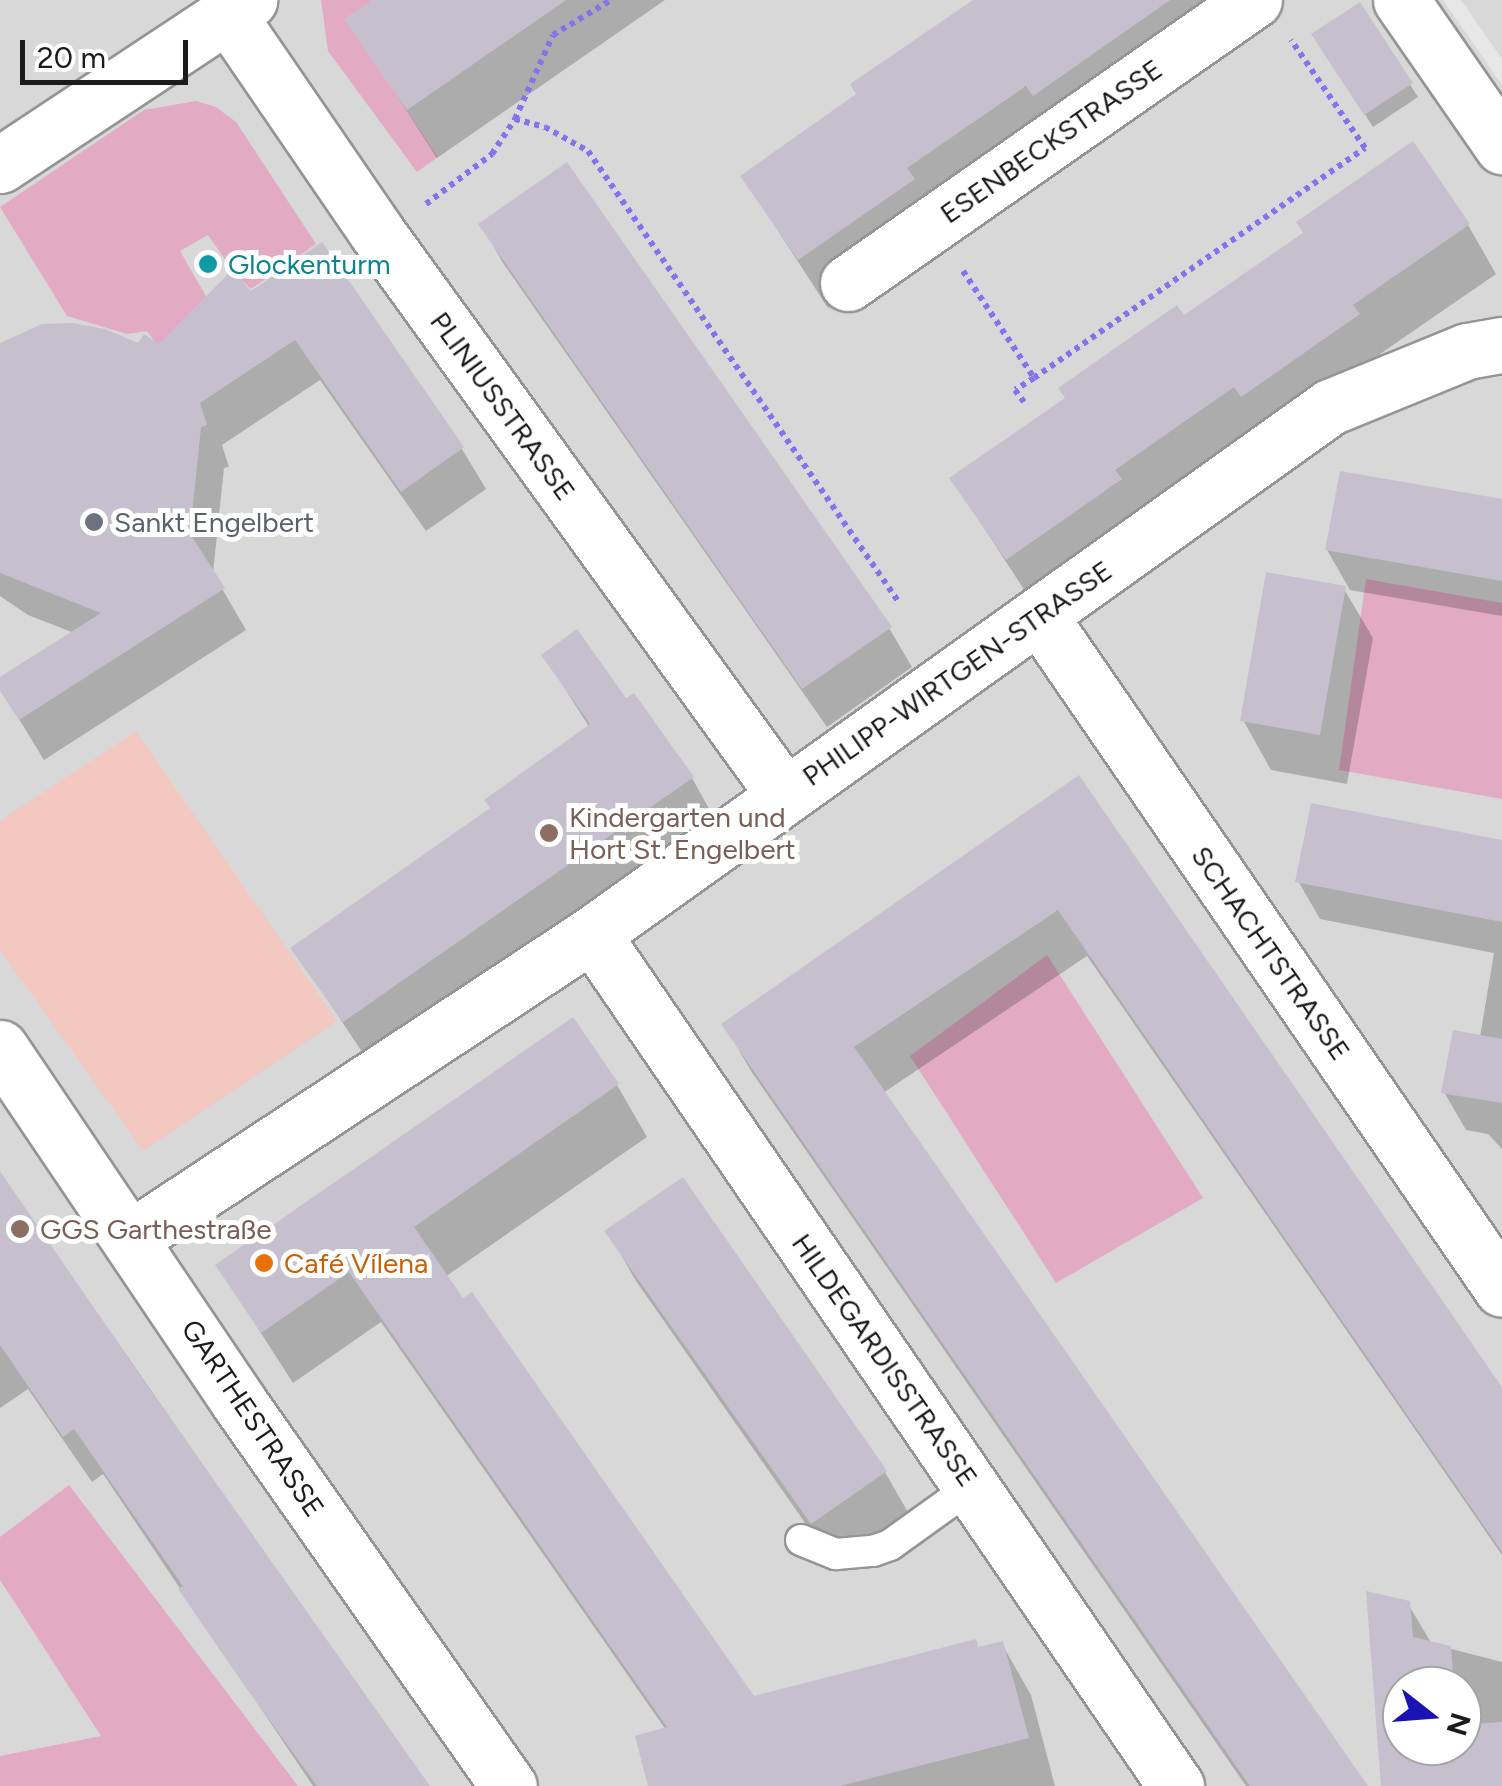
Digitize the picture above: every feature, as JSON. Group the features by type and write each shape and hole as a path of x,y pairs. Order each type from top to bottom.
{"street":[{"path":"1401,0 1502,146"},
{"path":"0,165 238,7"},
{"name":"PLINIUSSTRASSE","path":"238,7 378,234 784,794"},
{"name":"ESENBECKSTRASSE","path":"848,282 932,224 1270,16"},
{"name":"PHILIPP-WIRTGEN-STRASSE","path":"132,1238 592,934 1330,407 1467,351 1502,346"},
{"name":"SCHACHTSTRASSE","path":"1040,617 1502,1289"},
{"name":"HILDEGARDISSTRASSE","path":"592,934 1176,1786"},
{"name":"GARTHESTRASSE","path":"0,1048 132,1238 238,1402 509,1786"}],"lane":[{"path":"801,1540 836,1554 873,1551 890,1544 972,1486"}],"path":[{"path":"456,184 492,154 516,119 553,35 611,0"},
{"path":"1024,402 1015,390 1364,148 1270,16"},
{"path":"516,119 545,127 588,151 898,601"},
{"path":"932,224 1034,378"}],"shaded area":[{"path":"0,0 1502,0 1502,1786 0,1786"},
{"path":"321,0 373,0 345,19 438,157 417,172 328,51"},
{"path":"1443,0 1461,0 1502,59 1502,85"},
{"path":"196,101 216,107 236,122 316,244 251,289 236,275 208,235 180,251 219,319 164,354 147,331 127,334 67,316 0,207 144,110"},
{"path":"1366,579 1502,603 1502,799 1339,770"},
{"path":"136,731 337,1021 143,1151 0,950 0,821"},
{"path":"1047,955 1203,1198 1056,1283 910,1056"},
{"path":"69,1485 298,1786 0,1786 0,1756 101,1736 0,1580 0,1537"}],"building":[{"path":"373,0 566,0 407,110 344,19"},
{"path":"973,0 1170,0 1033,96 1026,86 907,168 915,179 798,260 740,176 856,94 850,84"},
{"path":"1360,2 1413,83 1364,115 1311,34"},
{"path":"1413,141 1470,224 1353,305 1360,314 1241,397 1234,387 1115,470 1122,479 1006,560 949,478 1065,398 1058,388 1177,305 1184,315 1303,233 1296,222"},
{"path":"567,162 892,627 802,689 478,224"},
{"name":"Sankt Engelbert","path":"322,242 464,447 401,492 295,340 200,403 207,425 201,427 190,534 225,588 19,720 0,691 0,677 101,613 0,573 0,343 42,324 73,323 105,329 138,343 144,334 159,344 232,270 251,291"},
{"path":"1340,471 1502,499 1502,581 1325,550"},
{"path":"1266,572 1346,586 1320,735 1240,721"},
{"path":"577,629 626,698 634,693 694,777 343,1022 290,948 490,808 484,800 590,724 541,655"},
{"path":"1079,775 1502,1387 1502,1552 1058,910 854,1047 1368,1786 1250,1786 721,1024"},
{"path":"1311,803 1502,840 1502,922 1295,882"},
{"path":"573,1017 619,1084 414,1227 463,1298 472,1292 754,1696 976,1639 978,1647 1003,1641 1029,1738 840,1786 648,1786 635,1736 667,1727 349,1272 261,1333 215,1265"},
{"path":"1453,1030 1502,1039 1502,1103 1441,1093"},
{"path":"0,1171 430,1786 317,1786 178,1589 183,1586 74,1429 63,1437 0,1345"},
{"path":"683,1177 887,1471 811,1524 604,1231"},
{"path":"1366,1591 1410,1601 1413,1637 1451,1646 1452,1666 1382,1666 1382,1766 1482,1766 1482,1724 1502,1722 1502,1786 1381,1786"}],"place":[{"name":"Glockenturm","path":"208,264"},
{"name":"Sankt Engelbert","path":"94,522"},
{"name":"Kindergarten und Hort St. Engelbert","path":"549,833"},
{"name":"GGS Garthestraße","path":"20,1229"},
{"name":"Café Vílena","path":"264,1263"}]}
